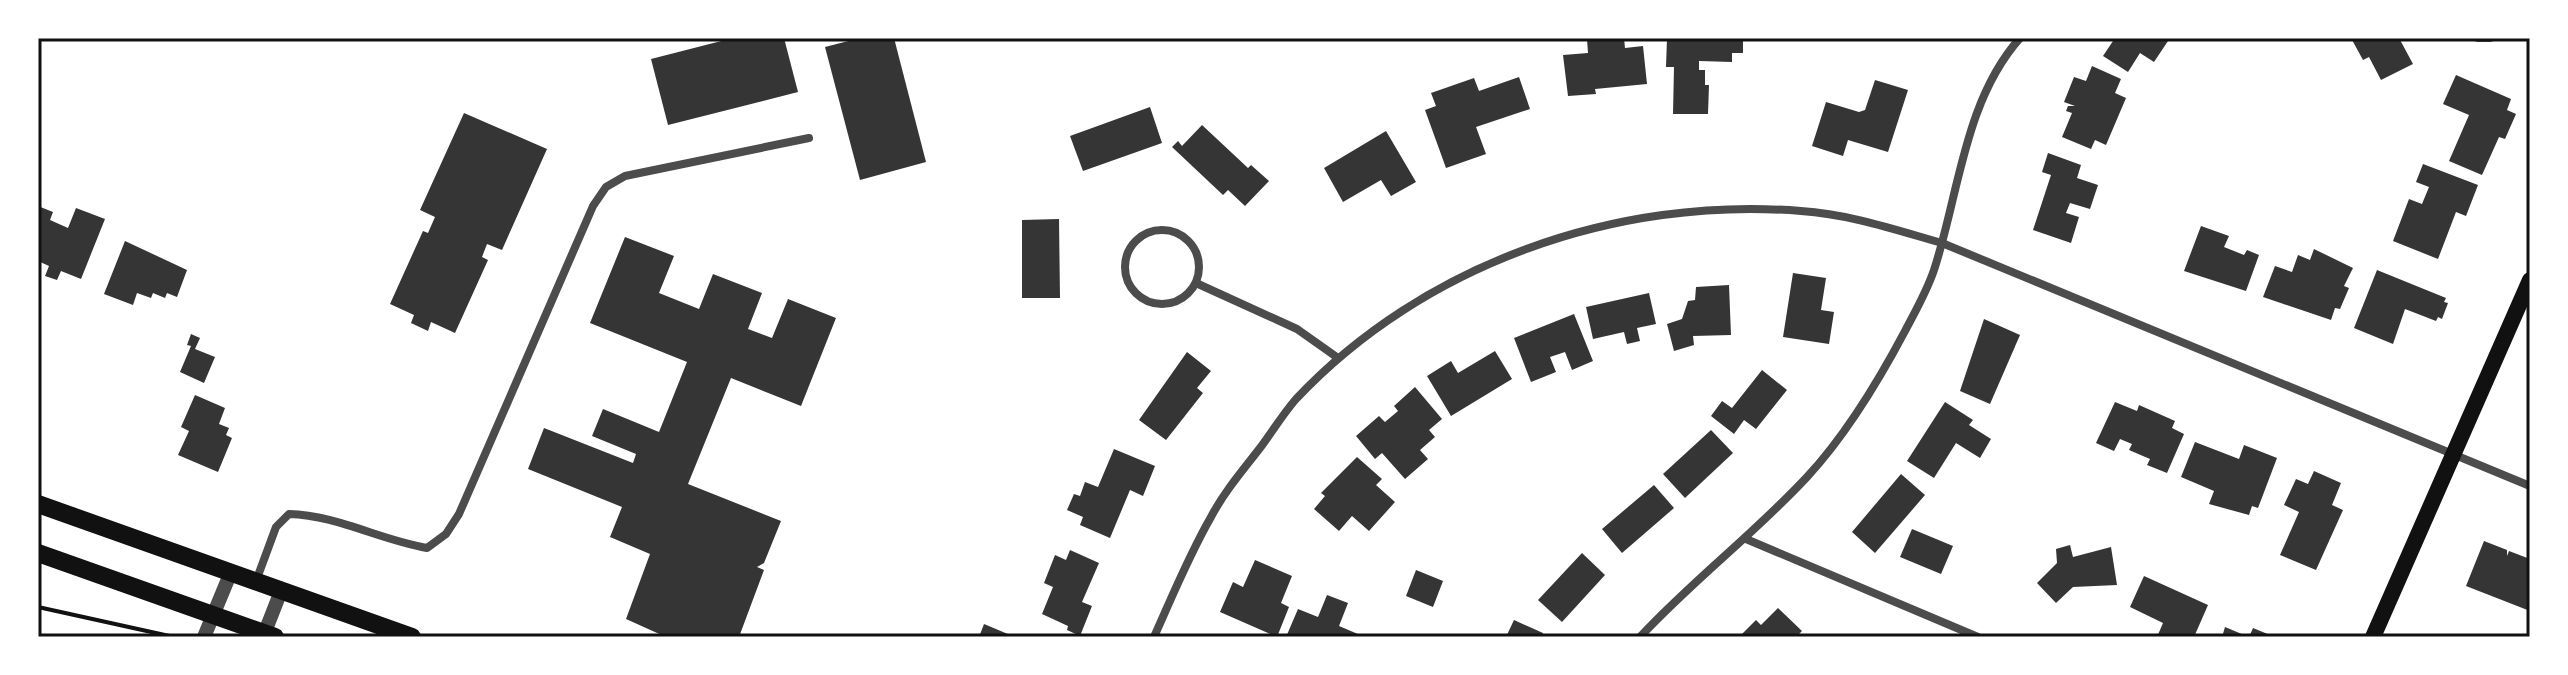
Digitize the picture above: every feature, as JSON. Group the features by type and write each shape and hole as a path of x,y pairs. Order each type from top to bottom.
{"main road":[{"path":"2373,637 2530,280"},
{"path":"38,504 412,637"},
{"path":"38,553 267,636"}],"street":[{"path":"1640,637 1684,590 1746,539 1810,474 1868,397 1933,274 1961,165 1984,99 2020,38"},
{"path":"2478,38 2490,38"},
{"path":"256,582 276,527 289,514 311,514 400,544 427,548 446,534 459,514 593,206 606,187 625,176 809,138"},
{"path":"1154,637 1211,515 1294,401 1338,358 1391,319 1488,264 1533,245 1633,220 1686,212 1803,211 1871,223 1942,243 2530,486"},
{"path":"1159,229 1175,231 1188,239 1197,252 1200,268 1196,283 1186,296 1172,303 1156,304 1141,299 1130,288 1124,273 1125,257 1132,243 1144,233 1159,229"},
{"path":"1196,283 1297,329 1338,358"},
{"path":"1746,539 1978,637"},
{"path":"204,637 231,572"},
{"path":"267,636 281,591"}],"path":[{"path":"38,607 174,637"}],"building":[{"path":"733,38 784,38 798,92 668,125 651,59"},
{"path":"860,38 894,38 926,162 860,180 825,47"},
{"path":"1624,38 1625,48 1643,46 1647,84 1595,89 1596,94 1568,96 1563,55 1588,53 1587,39"},
{"path":"1667,38 1743,38 1743,53 1732,53 1732,62 1699,61 1699,70 1705,70 1705,85 1709,85 1708,114 1673,114 1674,67 1666,67"},
{"path":"2115,38 2170,38 2154,62 2140,53 2128,72 2103,56"},
{"path":"2351,38 2399,38 2413,64 2381,80 2369,57 2363,60"},
{"path":"2092,66 2121,79 2115,93 2126,98 2106,145 2095,140 2091,149 2062,137 2072,113 2066,111 2068,106 2075,106 2064,102 2074,77 2086,81"},
{"path":"2456,75 2511,99 2507,110 2516,114 2505,139 2499,137 2482,175 2449,161 2469,115 2443,104"},
{"path":"1519,77 1530,109 1476,127 1486,154 1446,168 1425,110 1436,106 1431,93 1474,78 1479,91"},
{"path":"1875,80 1908,90 1888,152 1848,140 1843,156 1812,146 1826,102 1859,112 1865,110"},
{"path":"1150,107 1162,143 1083,171 1070,136"},
{"path":"464,113 547,149 502,250 487,244 482,257 488,260 455,333 431,322 428,331 411,323 414,315 390,304 423,231 428,233 435,217 420,210"},
{"path":"1202,125 1248,168 1251,165 1269,181 1245,206 1228,190 1223,195 1172,147 1178,141 1182,146"},
{"path":"1386,131 1416,182 1391,196 1381,180 1343,202 1324,168"},
{"path":"2048,153 2081,165 2077,178 2098,185 2090,209 2070,203 2066,213 2079,217 2071,243 2033,230 2051,175 2042,172"},
{"path":"2423,164 2478,185 2466,216 2456,212 2438,259 2393,241 2409,199 2422,204 2429,187 2416,182"},
{"path":"38,206 53,212 50,220 68,228 76,208 105,219 81,279 61,271 57,280 45,276 49,266 38,261"},
{"path":"1059,219 1060,298 1022,298 1022,220"},
{"path":"2201,226 2229,236 2224,247 2244,255 2247,250 2259,255 2246,291 2184,271"},
{"path":"625,237 674,256 659,293 699,309 713,274 762,293 748,329 772,338 788,299 836,318 801,406 731,378 688,484 781,521 764,563 757,567 764,570 739,637 666,637 626,619 650,554 610,537 622,507 528,469 544,428 633,463 636,454 592,436 603,409 659,432 687,362 590,323"},
{"path":"125,241 187,270 177,297 167,293 165,298 153,293 151,298 137,293 133,305 104,294"},
{"path":"2314,249 2353,268 2344,286 2349,288 2340,309 2335,308 2331,320 2263,297 2275,266 2292,272 2298,255 2310,260"},
{"path":"2377,270 2446,298 2444,302 2448,303 2442,319 2438,317 2436,321 2405,309 2393,344 2354,328"},
{"path":"1793,273 1826,278 1821,310 1834,312 1829,344 1783,337"},
{"path":"1729,285 1731,335 1693,336 1694,345 1674,351 1667,324 1682,319 1688,301 1695,300 1696,287"},
{"path":"1649,293 1656,324 1637,328 1640,341 1627,344 1624,332 1593,339 1586,307"},
{"path":"1574,314 1593,361 1572,370 1565,352 1550,357 1556,372 1531,382 1514,338"},
{"path":"1984,319 2020,335 1990,404 1960,391"},
{"path":"191,334 200,338 195,349 215,357 204,383 180,372 191,346 187,345"},
{"path":"1495,351 1512,379 1451,416 1427,376 1451,361 1458,373"},
{"path":"1187,352 1211,371 1197,388 1203,393 1166,440 1139,420"},
{"path":"1762,370 1787,390 1756,429 1744,420 1734,434 1711,416 1722,401 1732,408"},
{"path":"1415,387 1442,419 1429,430 1435,437 1420,450 1428,459 1405,479 1382,453 1375,459 1356,436 1379,416 1385,422 1398,411 1394,406"},
{"path":"195,395 225,408 219,424 229,428 226,435 232,438 218,472 178,455 189,431 181,427"},
{"path":"1945,402 1973,420 1969,425 1991,439 1980,458 1956,443 1934,478 1907,461"},
{"path":"2115,402 2137,411 2139,405 2175,421 2172,428 2184,434 2167,473 2147,465 2150,459 2129,450 2132,444 2120,439 2114,451 2096,443"},
{"path":"1711,430 1733,453 1685,498 1663,474"},
{"path":"2195,442 2239,459 2244,445 2277,458 2258,508 2252,506 2249,515 2209,504 2214,491 2181,477"},
{"path":"1114,449 1155,466 1143,496 1130,490 1110,538 1080,525 1083,517 1067,510 1074,494 1080,496 1085,482 1098,487"},
{"path":"1357,457 1382,479 1376,485 1395,502 1369,531 1352,516 1339,531 1314,509 1325,496 1321,493"},
{"path":"2314,471 2341,483 2332,505 2343,510 2316,570 2280,555 2299,512 2284,505 2296,479 2308,484"},
{"path":"1901,474 1925,495 1875,553 1852,532"},
{"path":"1654,485 1674,508 1622,553 1602,529"},
{"path":"1912,529 1953,546 1941,574 1900,557"},
{"path":"2484,541 2507,550 2507,556 2509,551 2530,559 2530,611 2466,586"},
{"path":"2070,545 2073,557 2111,547 2117,585 2073,587 2056,603 2037,583 2057,563 2056,549"},
{"path":"1070,550 1099,563 1082,602 1092,606 1080,636 1067,630 1068,626 1042,614 1053,587 1044,583 1055,555 1066,560"},
{"path":"1582,553 1605,575 1562,622 1538,600"},
{"path":"1255,560 1292,576 1281,603 1289,607 1277,637 1220,612 1233,582 1243,587"},
{"path":"1416,570 1443,581 1433,607 1406,596"},
{"path":"2144,576 2208,605 2194,637 2157,637 2163,623 2130,607"},
{"path":"1327,595 1348,603 1339,626 1365,637 1286,637 1298,609 1318,617"},
{"path":"1778,608 1802,631 1796,637 1739,637 1756,620 1761,625"},
{"path":"1514,620 1543,633 1542,637 1506,637"},
{"path":"984,624 1015,637 979,637"},
{"path":"2225,627 2249,637 2222,637"},
{"path":"2253,628 2275,637 2249,637"}]}
